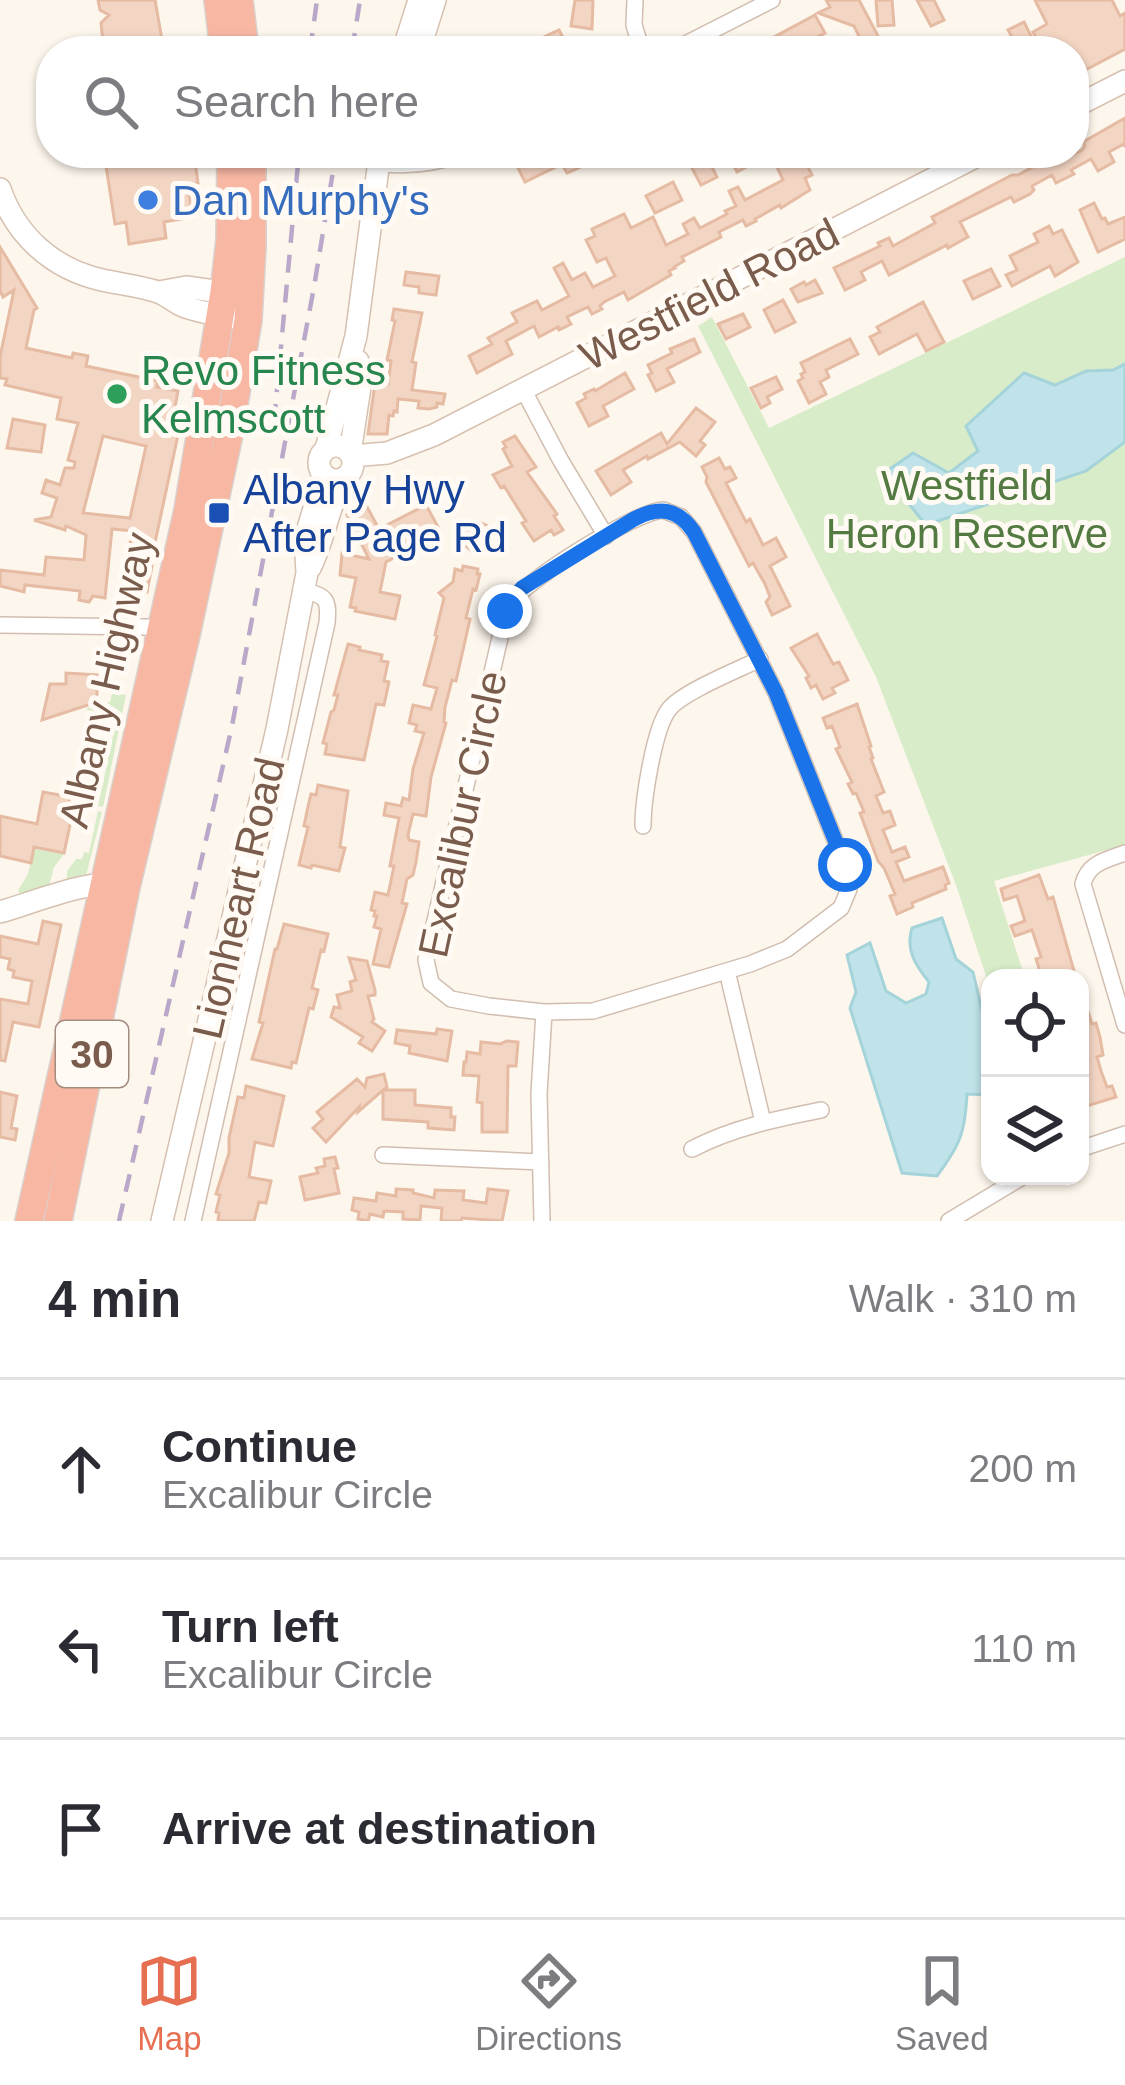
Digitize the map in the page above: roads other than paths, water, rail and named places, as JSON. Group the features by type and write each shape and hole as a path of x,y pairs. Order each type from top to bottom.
{"highway":[{"path":"218,0 222,36"},
{"path":"239,0 243,36"},
{"name":"Albany Highway","path":"231,168 236,306"},
{"name":"Albany Highway","path":"28,1221 115,885 173,632 229,434 250,168"},
{"name":"Albany Highway","path":"58,1221 115,885"}],"main road":[{"path":"411,36 428,6"},
{"path":"421,36 428,6"},
{"path":"1089,99 1125,81"},
{"path":"344,468 339,446 326,448 356,336 366,265 389,168"},
{"name":"Westfield Road","path":"344,468 434,435 954,168"},
{"path":"0,189 22,231 54,260 82,274 159,292 186,287 236,306"},
{"name":"Lionheart Road","path":"162,1221 278,730 306,582 344,468 360,378 356,336"},
{"path":"0,912 115,885"}],"street":[{"path":"635,0 637,36"},
{"path":"701,36 772,0"},
{"path":"523,388 606,536"},
{"name":"Excalibur Circle","path":"654,511 670,511 694,532 790,725 845,865 849,889 842,908 768,958 593,1011 544,1012 447,997 430,980 426,960 507,607 522,588 606,536 654,511"},
{"path":"193,1221 327,623 325,599 306,582"},
{"path":"0,625 173,632"},
{"path":"643,826 643,804 665,714 683,698 760,659"},
{"path":"1125,853 1097,863 1083,884 1125,1025"},
{"path":"727,971 763,1122"},
{"path":"542,1221 539,1094 544,1012"},
{"path":"692,1149 763,1122 821,1110"},
{"path":"1089,1146 1125,1134"},
{"path":"383,1155 541,1162"},
{"path":"949,1221 1009,1185"}],"water":[{"path":"1125,364 1125,442 1086,471 926,525 884,473 913,453 949,473 978,451 966,426 1024,373 1055,385 1086,371 1113,370"},
{"path":"942,918 956,959 973,972 981,1006 981,1095 967,1094 960,1138 937,1176 902,1173 850,1008 856,992 847,955 870,943 886,991 906,1003 926,994 929,982 911,951 912,928"}],"railway":[{"path":"312,36 317,0"},
{"path":"354,36 360,0"},
{"path":"274,422 298,168"},
{"path":"119,1221 232,726 334,168"}],"place":[{"name":"Dan Murphy's","path":"148,200"},
{"name":"Revo Fitness Kelmscott","path":"117,394"},
{"name":"Albany Hwy After Page Rd","path":"219,513"}],"park label":[{"name":"Westfield Heron Reserve","path":"967,509"}]}
